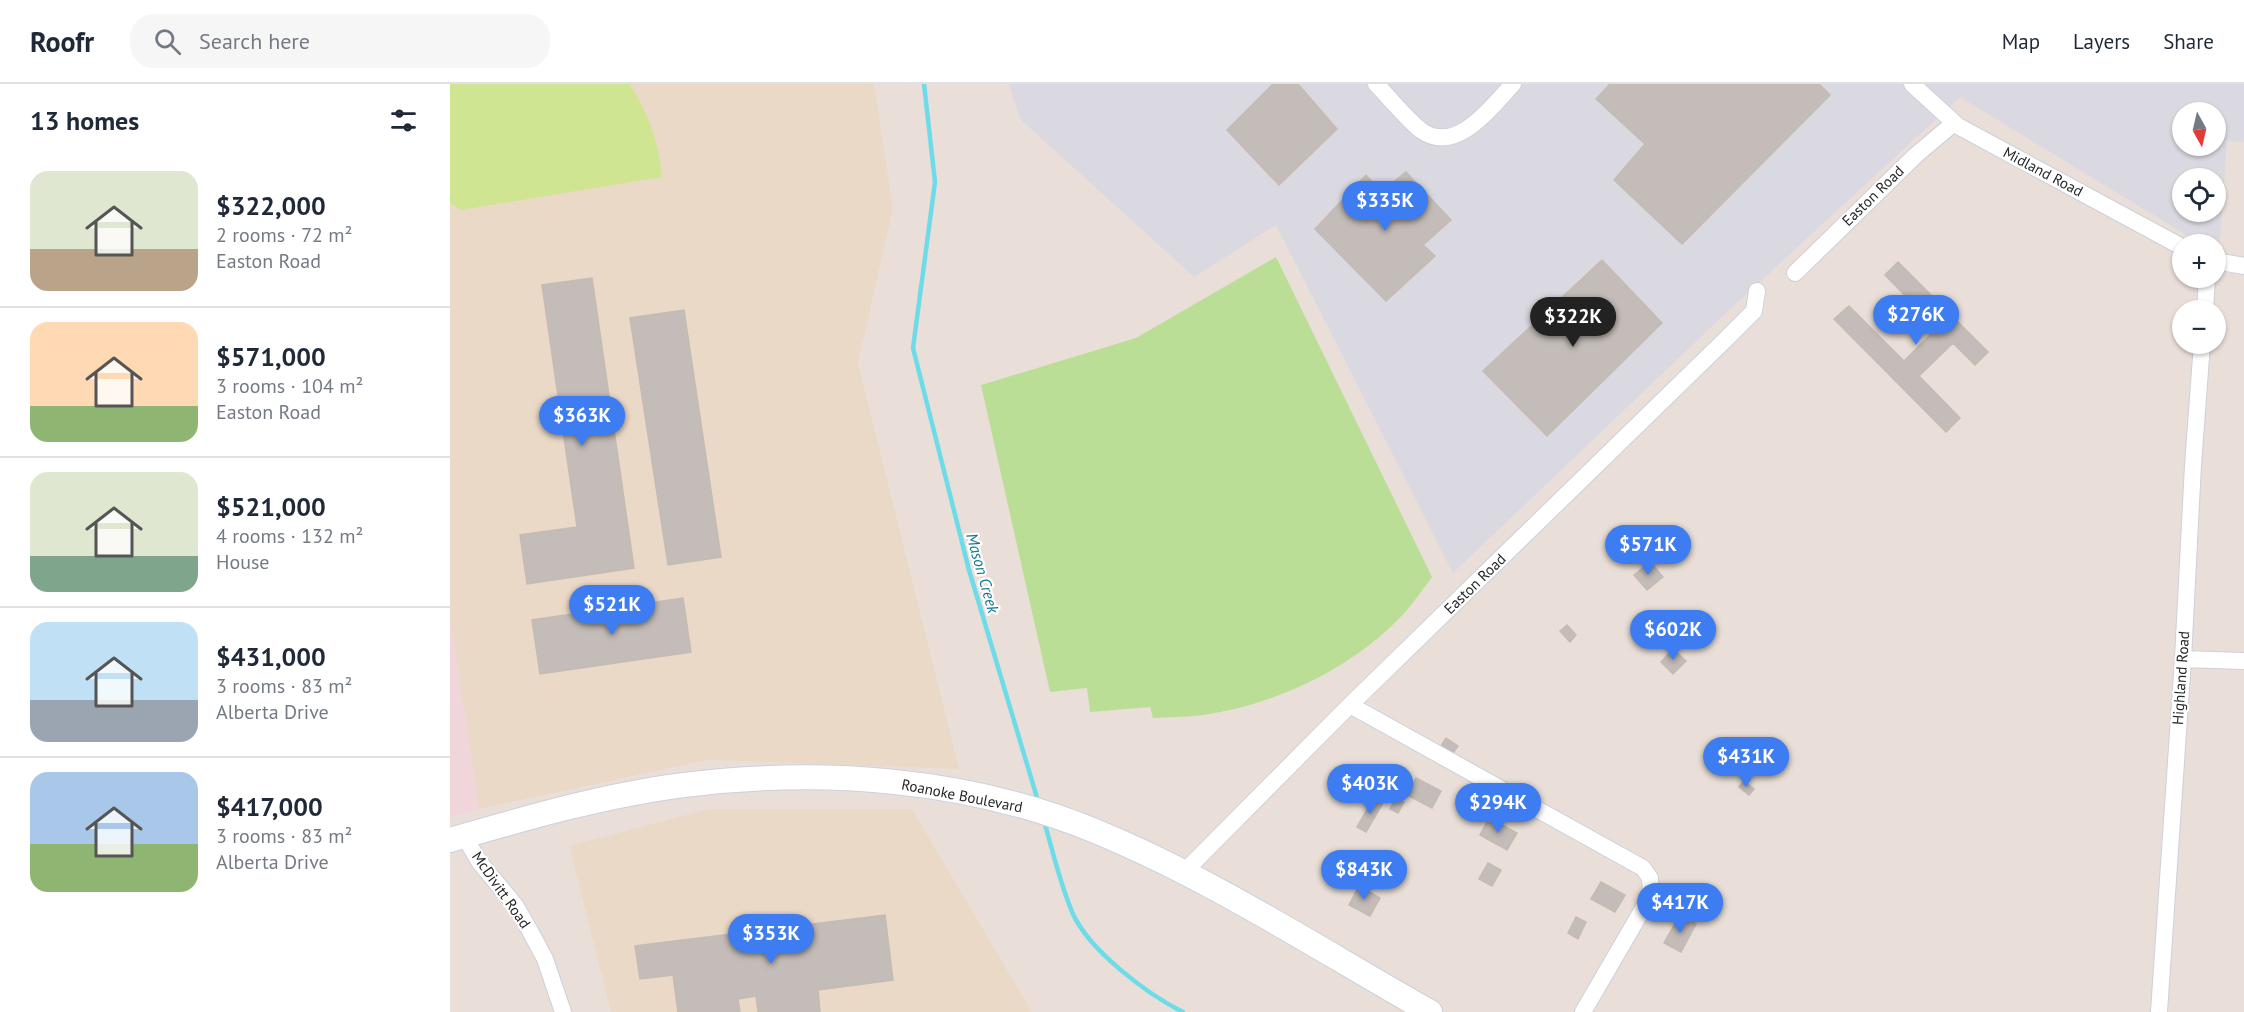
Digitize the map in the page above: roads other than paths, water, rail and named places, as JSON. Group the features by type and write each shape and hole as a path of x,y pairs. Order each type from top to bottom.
{"main road":[{"name":"Roanoke Boulevard","path":"457,838 586,804 682,785 731,780 817,778 943,789 998,800 1049,814 1131,846 1430,1012"}],"street":[{"path":"1376,84 1422,131 1442,137 1454,136 1467,129 1513,84"},
{"name":"Midland Road","path":"1912,84 1954,123 2172,242"},
{"name":"Easton Road","path":"1795,273 1916,155 1954,123"},
{"path":"2226,263 2244,266"},
{"name":"Easton Road","path":"1183,873 1350,705 1740,325 1754,310 1757,291"},
{"name":"Highland Road","path":"2159,1012 2201,354"},
{"path":"2183,659 2244,661"},
{"path":"1350,705 1643,868 1650,878 1651,895 1583,1012"},
{"name":"McDivitt Road","path":"457,838 515,905 530,929 545,959 563,1012"}],"waterway":[{"name":"Mason Creek","path":"924,84 935,182 913,348 969,570 1038,801"},
{"name":"Mason Creek","path":"1044,821 1064,891 1081,928 1106,957 1121,970 1153,994 1183,1012"}]}
